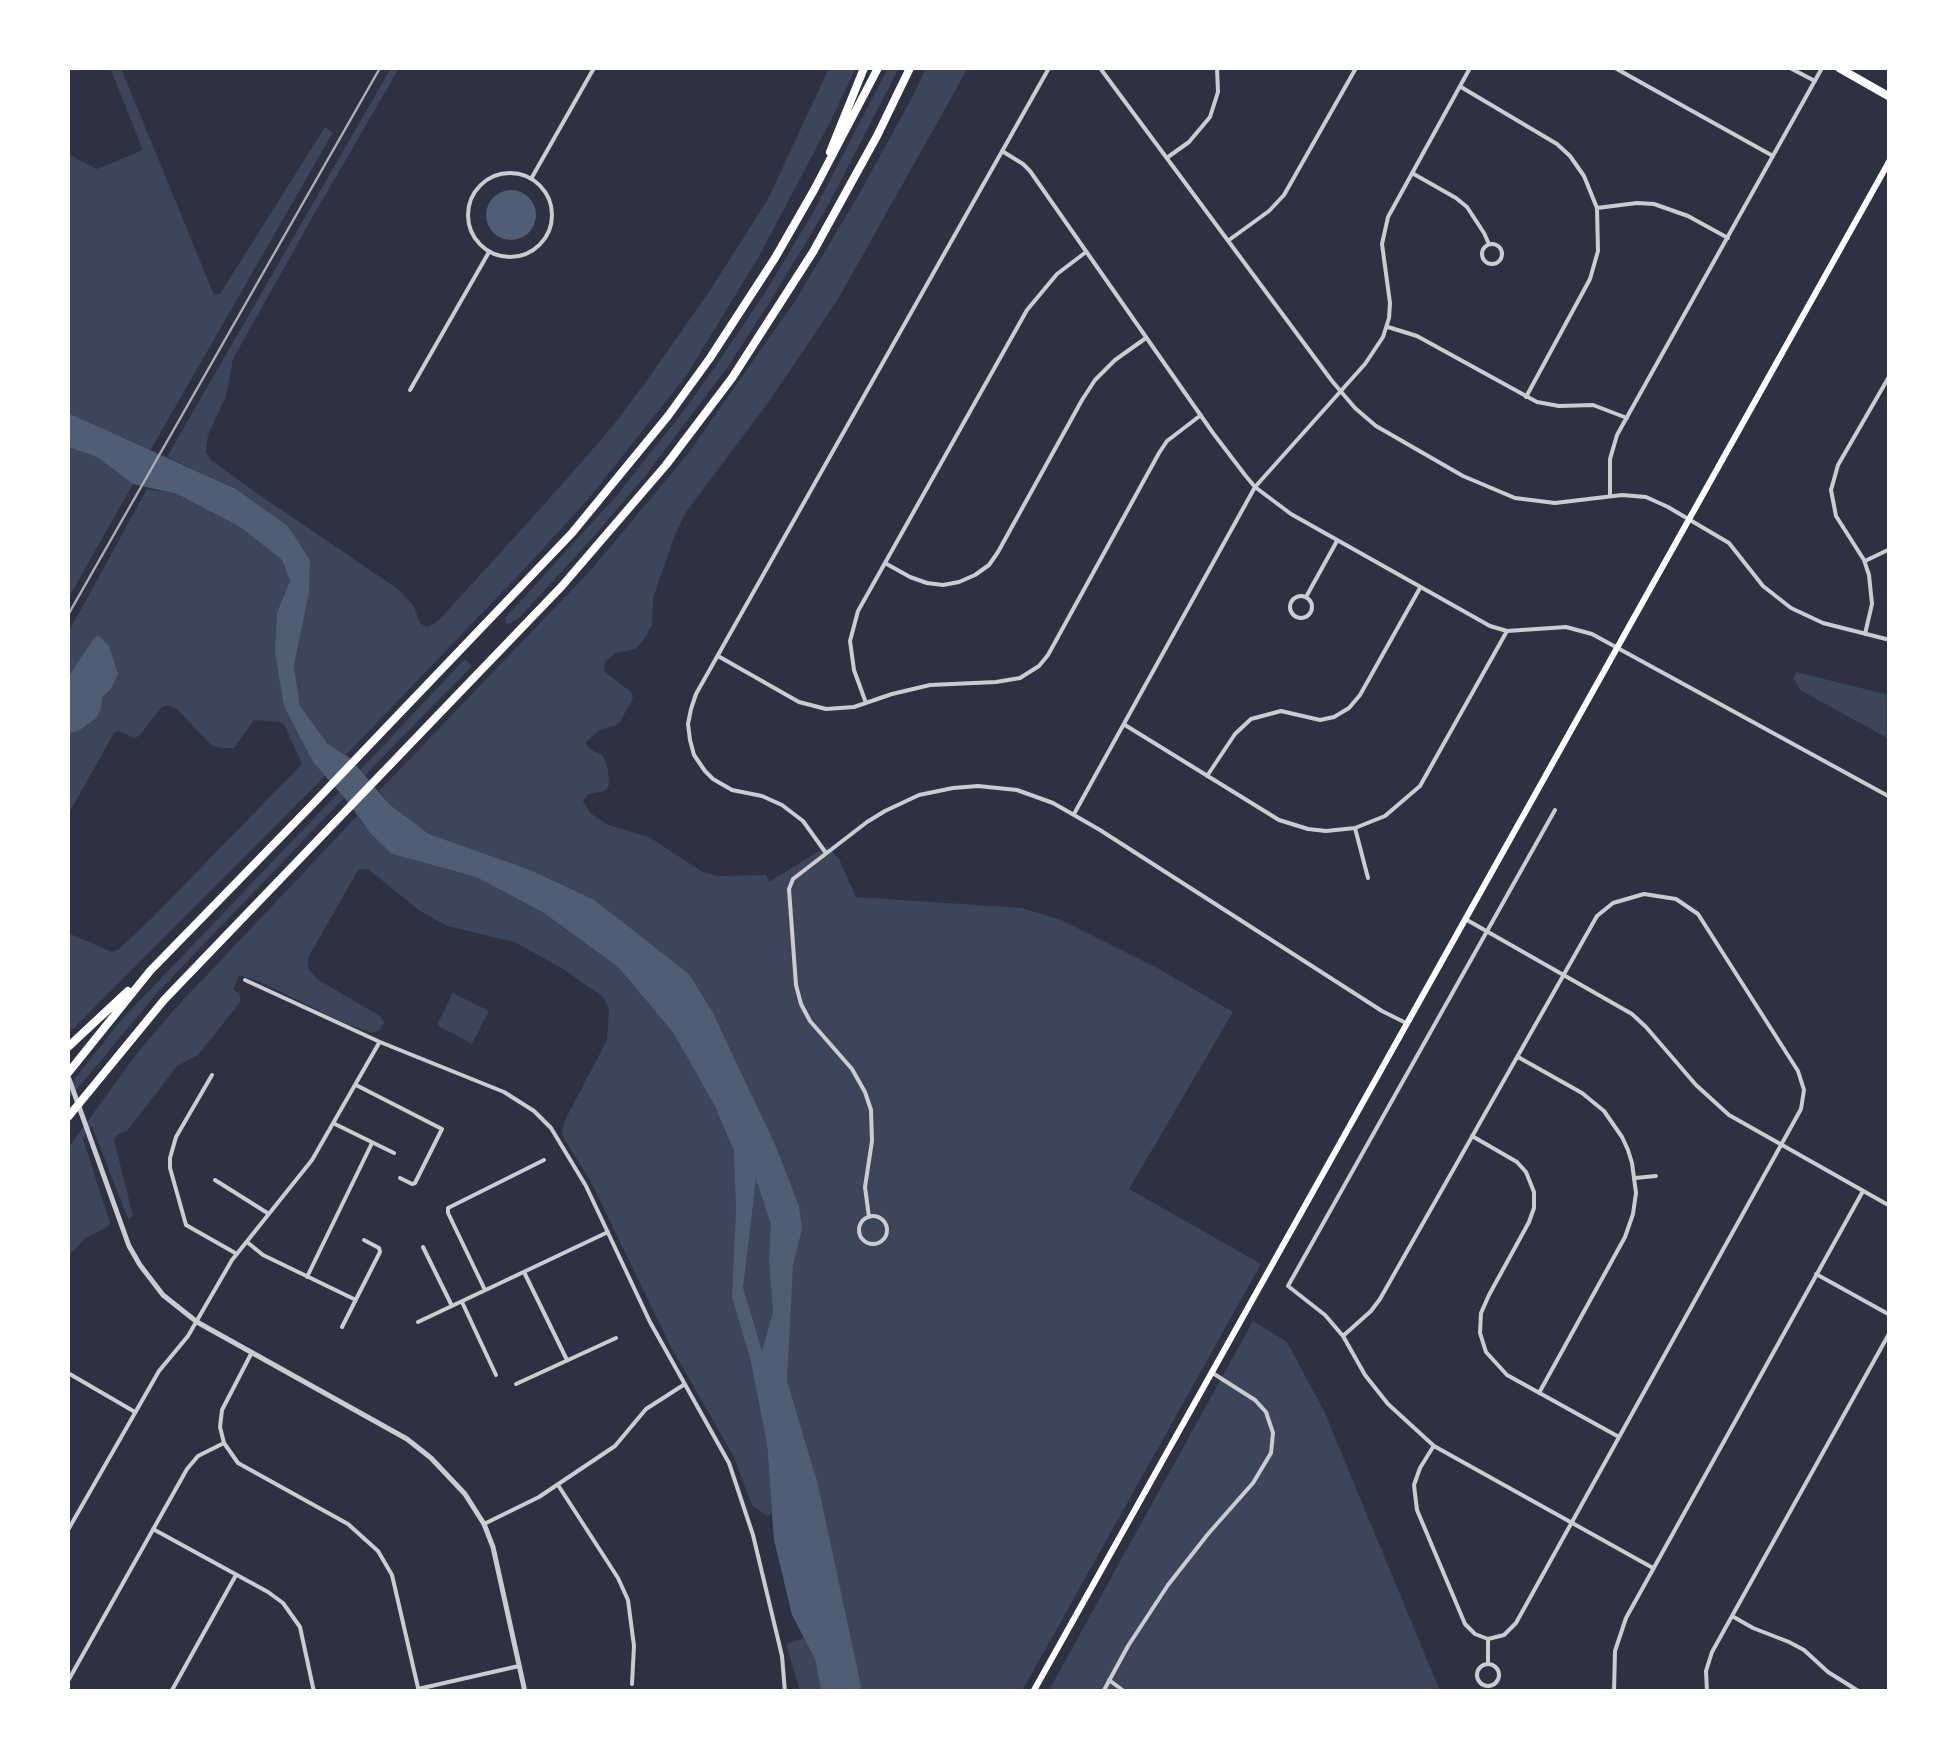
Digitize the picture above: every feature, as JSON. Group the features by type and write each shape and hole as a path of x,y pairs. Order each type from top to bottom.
{"main road":[{"path":"814,190 864,68"},
{"path":"68,1047 150,971 572,533 656,430 736,318 814,190 878,68"},
{"path":"68,1120 164,1000 629,511 714,404 763,332 842,202 910,68"},
{"path":"1839,68 1890,97"},
{"path":"1033,1692 1890,160"},
{"path":"68,1074 150,971"}],"street":[{"path":"531,179 594,68"},
{"path":"826,853 792,812 762,796 722,784 706,771 694,755 688,724 691,708 1049,68"},
{"path":"1100,68 1340,391 1388,434 1514,498 1554,503 1610,496 1646,497 1729,543 1763,586 1791,608 1823,624 1890,640"},
{"path":"1167,158 1189,142 1210,117 1218,92 1217,68"},
{"path":"1229,240 1284,195 1356,68"},
{"path":"1074,814 1256,487 1372,356 1387,327 1390,303 1382,258 1388,216 1470,68"},
{"path":"1615,68 1773,156"},
{"path":"1790,68 1815,82"},
{"path":"1610,496 1612,447 1822,68"},
{"path":"1459,86 1557,144 1584,176 1597,208 1598,251 1590,279 1526,397"},
{"path":"1002,151 1030,171 1200,415 1256,487 1291,514 1472,618 1507,632 1566,627 1592,634 1890,797"},
{"path":"1412,173 1467,207 1488,244"},
{"path":"502,174 531,179 541,187 552,211 546,236 538,247 514,258 489,252 475,239 469,226 471,199 489,179 502,174"},
{"path":"1597,208 1654,204 1688,216 1728,238"},
{"path":"410,390 489,252"},
{"path":"866,703 854,670 850,640 858,611 1027,310 1057,274 1086,252"},
{"path":"1387,327 1417,336 1526,397 1548,405 1593,405 1627,418"},
{"path":"884,564 910,578 943,585 960,582 988,565 1088,390 1106,368 1146,338"},
{"path":"1865,634 1872,590 1864,560 1836,516 1831,490 1838,465 1890,375"},
{"path":"718,656 798,702 842,709 930,685 1011,680 1027,675 1048,655 1158,453 1200,415"},
{"path":"1306,598 1336,541"},
{"path":"1864,560 1890,549"},
{"path":"1207,776 1235,734 1252,719 1281,712 1320,720 1348,708 1360,695 1420,588"},
{"path":"1299,596 1306,598 1312,610 1304,618 1297,618 1290,610 1291,603 1299,596"},
{"path":"1124,724 1264,813 1288,824 1326,831 1355,828 1386,816 1420,786 1507,632"},
{"path":"869,1217 866,1187 872,1141 871,1110 852,1069 810,1022 801,1004 789,890 794,879 826,853 885,811 920,795 978,786 1039,797 1074,814 1382,1011 1406,1022"},
{"path":"1555,810 1288,1286 1325,1315 1388,1404 1434,1446 1653,1568"},
{"path":"1355,828 1368,878"},
{"path":"1342,1336 1380,1299 1590,925 1613,902 1644,894 1686,904 1702,919 1802,1080 1804,1100 1516,1623 1504,1634 1488,1639 1474,1634 1465,1624 1417,1510 1414,1485 1434,1446"},
{"path":"1465,919 1632,1014 1681,1070 1745,1125 1890,1206"},
{"path":"245,980 380,1042 497,1089 534,1111 561,1142 650,1322 722,1449 753,1535 782,1656 784,1692"},
{"path":"68,1530 158,1371 179,1349 237,1254 312,1160 380,1042"},
{"path":"1517,1056 1582,1093 1604,1111 1622,1137 1632,1163 1636,1193 1626,1236 1539,1393"},
{"path":"68,1074 120,1225 140,1265 163,1294 196,1322 418,1447 454,1481 484,1524 492,1547 525,1692"},
{"path":"212,1076 176,1137 170,1168 186,1224 237,1254"},
{"path":"356,1085 442,1128 415,1183 400,1178"},
{"path":"334,1124 394,1153"},
{"path":"1471,1136 1516,1162 1532,1184 1534,1208 1529,1222 1489,1295 1480,1324 1491,1360 1507,1375 1619,1436"},
{"path":"307,1277 372,1142"},
{"path":"485,1290 448,1208 544,1160"},
{"path":"1635,1178 1656,1176"},
{"path":"215,1180 270,1214"},
{"path":"1614,1692 1613,1666 1626,1618 1863,1191"},
{"path":"869,1217 880,1218 886,1225 884,1238 877,1244 868,1243 859,1233 860,1224 869,1217"},
{"path":"418,1322 608,1232"},
{"path":"342,1327 380,1252 364,1240"},
{"path":"247,1242 263,1255 356,1300"},
{"path":"423,1247 452,1306"},
{"path":"524,1272 567,1360"},
{"path":"1816,1274 1890,1315"},
{"path":"461,1302 496,1375"},
{"path":"1707,1692 1708,1661 1890,1332"},
{"path":"516,1384 616,1338"},
{"path":"252,1354 222,1410 220,1427 224,1443 238,1463 348,1524 378,1550 392,1576 419,1690 519,1666"},
{"path":"1103,1692 1168,1586 1253,1483 1270,1454 1273,1432 1266,1412 1255,1400 1211,1372"},
{"path":"68,1373 135,1412"},
{"path":"484,1524 529,1503 615,1446 646,1409 684,1384"},
{"path":"68,1681 192,1462 224,1443"},
{"path":"558,1485 628,1600 634,1646 632,1684"},
{"path":"154,1529 276,1597 296,1618 314,1692"},
{"path":"170,1692 236,1574"},
{"path":"1732,1616 1804,1650 1828,1672 1860,1692"},
{"path":"1488,1639 1488,1665"},
{"path":"1488,1665 1494,1667 1498,1676 1494,1684 1487,1686 1478,1680 1477,1673 1488,1665"},
{"path":"1109,1680 1125,1692"}],"shaded area":[{"path":"110,68 121,68 214,295 220,294 325,127 333,132 150,451 68,413 68,154 97,169 143,150"},
{"path":"391,68 399,68 233,359 226,396 208,435 206,452 211,460 255,492 398,589 426,627 440,619 612,427 709,292 768,199 829,68 856,68 758,258 686,376 589,498 346,755 328,744 300,706 294,666 309,593 310,560 288,526 236,489 167,457"},
{"path":"888,68 899,68 826,209 729,365 646,475 594,536 520,617 506,623 505,618 617,495 713,370 814,211"},
{"path":"926,68 968,68 838,299 770,400 686,512 653,598 652,624 647,635 636,649 615,653 605,662 604,671 631,692 633,698 620,722 598,731 585,743 603,756 609,785 605,791 588,794 583,801 590,813 609,825 649,837 701,871 716,876 766,875 769,882 827,846 839,859 856,897 1022,908 1061,920 1159,969 1233,1012 1129,1189 1261,1264 1022,1691 841,1691 767,1337 762,1353 736,1309 767,1444 772,1513 767,1516 752,1505 733,1455 671,1347 591,1182 562,1135 564,1122 607,1040 609,1008 602,996 560,967 514,942 447,926 420,911 368,869 358,870 308,958 308,968 317,979 380,1016 384,1022 381,1029 372,1033 342,1022 239,975 233,990 239,993 241,1001 198,1055 177,1066 128,1130 114,1140 133,1216 128,1219 92,1126 83,1139 110,1223 85,1238 68,1257 68,1148 174,1010 357,816 392,854 476,877 544,913 618,967 656,1012 631,930 593,899 528,869 429,834 389,804 379,791 590,571 687,455 795,301 858,196"},
{"path":"511,190 529,197 536,215 529,233 511,240 493,233 486,215 493,197"},
{"path":"68,413 236,489 288,526 310,560 309,593 294,666 300,706 328,744 350,758 389,804 429,834 528,869 593,899 689,974 713,1013 776,1147 799,1206 802,1229 793,1265 787,1381 818,1485 862,1691 821,1691 815,1659 792,1615 774,1540 767,1444 750,1358 732,1297 734,1151 715,1106 673,1032 618,967 544,913 476,877 392,854 371,834 313,762 284,706 275,652 277,612 290,581 282,560 240,527 177,494 133,484 97,457 68,447","holes":["756,1179 771,1224 773,1312 762,1351 743,1288"]},
{"path":"68,447 97,457 133,484 68,599"},
{"path":"147,489 177,494 240,527 282,560 290,581 277,612 313,762 325,776 68,1034 68,933 112,952 119,949 302,764 280,722 254,720 234,748 221,748 212,746 177,709 168,705 135,738 114,733 68,815 68,731 71,733 111,689 94,638 68,677 68,633"},
{"path":"99,636 109,646 118,674 102,698 96,718 71,733 68,677"},
{"path":"465,659 472,666 365,775 360,770"},
{"path":"1796,672 1889,695 1889,739 1800,690 1794,679"},
{"path":"339,792 344,798 157,993 68,1100 68,1087 123,1018"},
{"path":"453,993 489,1011 472,1044 437,1025"},
{"path":"1253,1321 1287,1342 1324,1411 1440,1691 1048,1692"},
{"path":"804,1638 815,1659 821,1691 800,1691 786,1644"}],"railway":[{"path":"68,615 380,68"}]}
